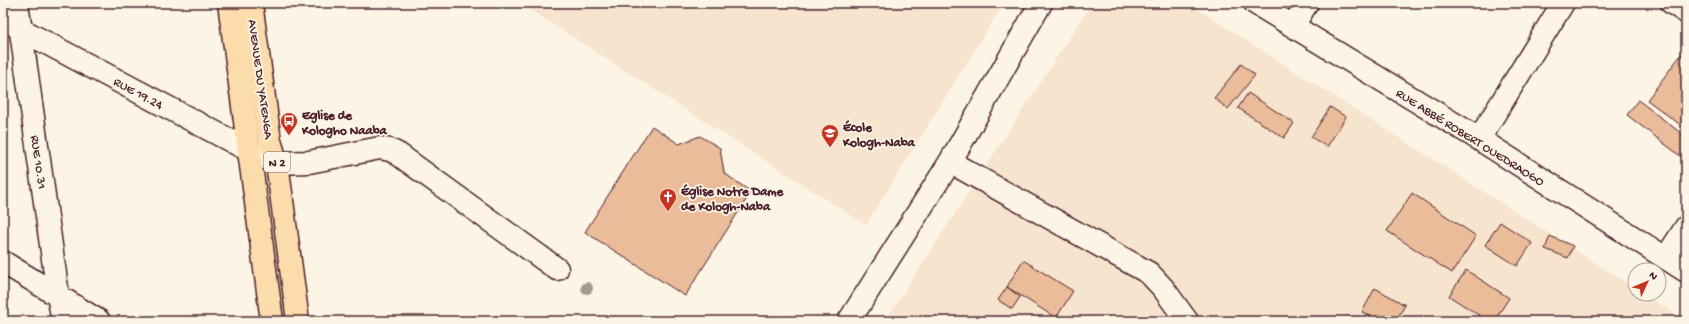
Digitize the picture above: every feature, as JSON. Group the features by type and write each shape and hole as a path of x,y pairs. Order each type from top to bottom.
{"main road":[{"name":"AVENUE DU YATENGA","path":"229,3 272,321"},
{"name":"AVENUE DU YATENGA","path":"251,3 270,141 277,163 298,321"}],"street":[{"name":"RUE 10.31","path":"17,3 58,295 63,321"},
{"path":"849,321 950,162 1041,3"},
{"name":"RUE ABBÉ ROBERT OUEDRAOGO","path":"1255,3 1479,140 1686,270"},
{"path":"1293,26 1308,3"},
{"path":"1479,140 1563,3"},
{"path":"1672,3 1686,12"},
{"name":"RUE 19.24","path":"3,18 22,30 250,151 277,163"},
{"path":"277,163 309,162 380,148 390,150 398,154 557,269"},
{"path":"950,162 1149,274 1163,288 1187,321"},
{"path":"1666,258 1686,227"},
{"path":"3,262 99,321"}],"shaded area":[{"name":"École Kologh-Naba","path":"519,3 1004,3 866,225"},
{"path":"1092,3 1188,3 1627,283 1627,302 1656,302 1686,321 885,321"}],"building":[{"path":"1686,48 1686,96 1683,100 1686,102 1686,129 1647,100"},
{"path":"1241,64 1255,75 1228,109 1214,98"},
{"path":"1248,93 1294,123 1284,138 1238,108"},
{"path":"1638,100 1686,137 1686,154 1683,158 1627,115"},
{"path":"1330,107 1346,117 1327,147 1311,137"},
{"name":"Église Notre Dame de Kologh-Naba","path":"652,126 679,144 700,136 720,148 724,173 751,192 685,296 585,232"},
{"path":"1412,193 1476,236 1452,273 1387,231"},
{"path":"1500,222 1532,243 1517,266 1485,245"},
{"path":"1550,236 1573,246 1568,258 1545,249"},
{"path":"1023,260 1073,291 1056,318 1007,287"},
{"path":"1466,270 1509,298 1494,321 1488,321 1449,296"},
{"path":"1007,287 1020,297 1012,309 998,300"},
{"path":"1375,288 1405,305 1396,321 1379,321 1362,312"}],"place":[{"name":"Eglise de Kologho Naaba","path":"289,136"},
{"name":"École Kologh-Naba","path":"830,148"},
{"name":"Église Notre Dame de Kologh-Naba","path":"668,212"}]}
